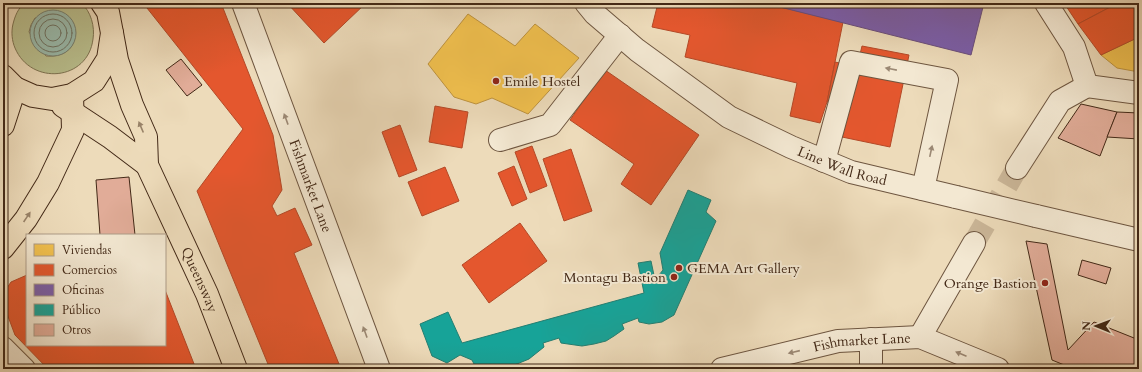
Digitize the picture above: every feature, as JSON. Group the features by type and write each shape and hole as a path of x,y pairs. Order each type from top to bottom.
{"main road":[{"name":"Queensway","path":"102,3 108,12 117,60 132,104 146,137 147,165 207,294 236,369"},
{"path":"65,102 94,81 108,59 112,33"},
{"path":"3,125 9,82 33,96 65,102 147,165"},
{"path":"3,248 26,219 48,183 73,130 65,102"}],"street":[{"name":"Fishmarket Lane","path":"243,3 379,369"},
{"name":"Line Wall Road","path":"586,3 595,14 637,50 729,117 791,147 851,172 1139,240"},
{"path":"1046,3 1074,48 1087,86"},
{"path":"500,140 550,125 620,35"},
{"path":"824,161 851,62 947,80 923,189"},
{"path":"1017,168 1060,101 1087,86 1139,94"},
{"path":"920,337 974,243"},
{"name":"Fishmarket Lane","path":"722,369 838,341 920,337 998,369"},
{"path":"871,339 871,369"},
{"path":"3,348 24,369"}],"green space":[{"path":"25,3 81,3 84,6 92,20 93,39 89,53 81,63 70,70 58,74 45,73 33,69 23,60 15,48 12,27 19,10","holes":["35,18 73,23 75,30 73,43 66,52 54,56 46,56 29,32"]}],"water":[{"path":"48,10 58,10 66,14 72,20 76,28 76,38 72,46 66,52 58,56 48,56 40,52 34,46 30,38 30,28 34,20 40,14"}],"building: Viviendas":[{"path":"468,14 515,46 535,24 579,58 528,114 492,98 476,104 454,97 428,64"},
{"path":"1139,37 1139,72 1117,68 1101,55"}],"building: Comercios":[{"path":"143,3 221,3 273,135 282,190 272,206 277,216 295,208 312,245 294,253 341,369 270,369 197,191 243,129"},
{"path":"287,3 366,3 324,43"},
{"path":"658,3 764,3 843,22 827,102 820,123 790,116 797,83 685,57 690,35 652,27"},
{"path":"1064,3 1110,3 1112,6 1078,24"},
{"path":"1118,3 1135,3 1139,8 1139,37 1101,55 1078,24"},
{"path":"862,46 909,55 890,147 842,137 848,106 827,102 835,62 857,67"},
{"path":"605,70 699,135 651,205 621,184 634,164 570,120"},
{"path":"435,106 468,112 462,148 429,142"},
{"path":"400,125 417,170 399,177 382,132"},
{"path":"532,146 547,186 530,193 515,152"},
{"path":"571,149 592,211 564,221 543,159"},
{"path":"514,166 527,199 512,206 498,173"},
{"path":"445,167 459,201 422,216 408,182"},
{"path":"520,223 547,261 489,303 462,265"},
{"path":"26,275 26,346 166,346 166,293 196,369 48,369 15,335 3,303 3,294 11,282"}],"building: Oficinas":[{"path":"764,3 984,3 971,55"}],"building: Público":[{"name":"Montagu Bastion","path":"688,190 711,200 706,212 716,221 674,315 662,322 649,324 639,322 638,318 622,324 624,329 606,341 594,344 582,346 561,343 559,338 543,343 544,347 529,359 512,366 487,369 475,366 472,360 460,355 447,363 432,356 420,324 448,312 462,343 644,293 638,263 651,261 655,280 663,270 660,253"}],"building: Otros":[{"path":"181,59 202,85 187,96 166,70"},
{"path":"1081,104 1117,112 1100,156 1058,138"},
{"path":"1117,112 1139,113 1139,139 1107,137"},
{"path":"129,177 135,234 100,234 96,180"},
{"name":"Orange Bastion","path":"1026,241 1047,244 1068,350 1094,322 1139,340 1139,369 1074,369 1052,360"},
{"path":"1082,260 1111,268 1106,284 1078,275"}],"tunnel":[{"path":"974,243 1017,168"}],"place":[{"name":"Emile Hostel","path":"496,81"},
{"name":"GEMA Art Gallery","path":"679,268"},
{"name":"Montagu Bastion","path":"674,277"},
{"name":"Orange Bastion","path":"1045,283"}]}
